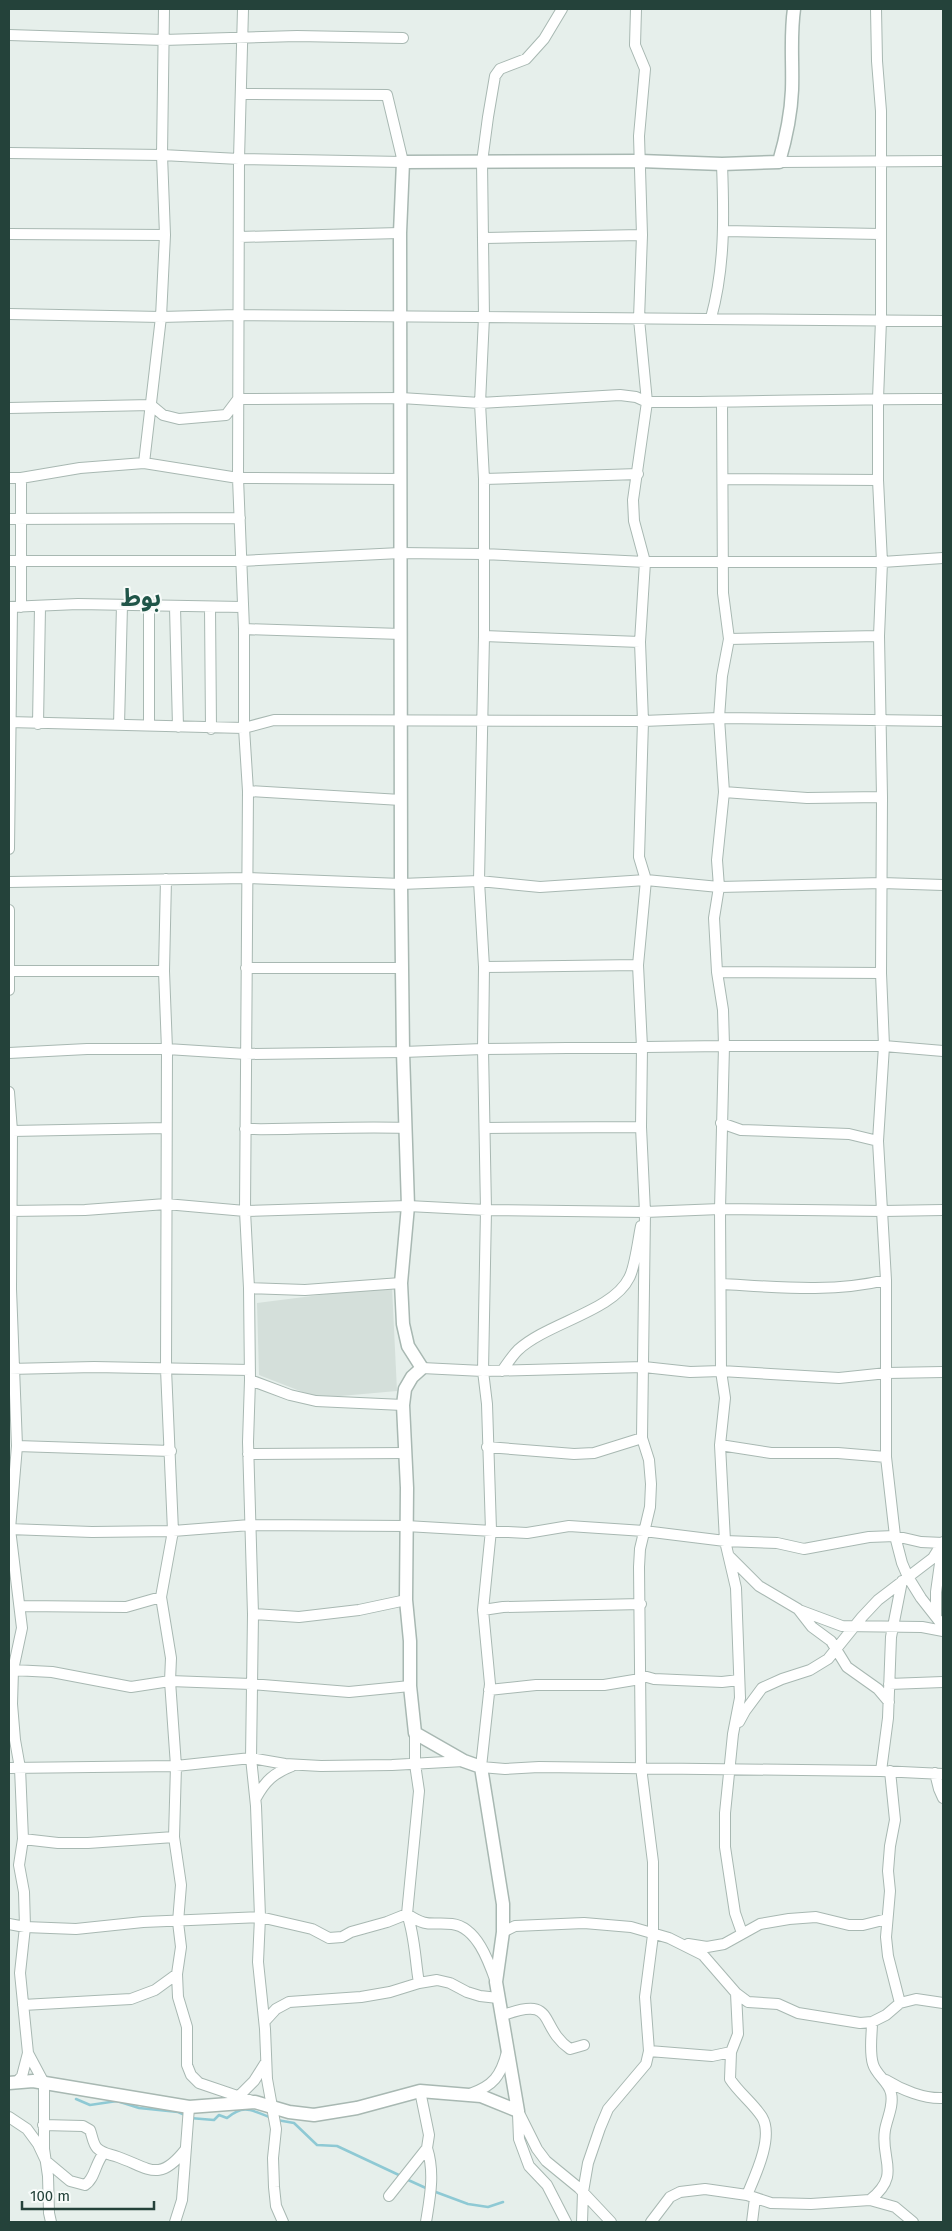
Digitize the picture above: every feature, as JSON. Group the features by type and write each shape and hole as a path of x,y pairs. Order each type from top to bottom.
{"street":[{"path":"144,463 161,317 164,235 162,155 164,9"},
{"path":"243,9 238,159 237,315 238,478 244,629 244,728 248,791 245,1211 249,1288 250,1375 248,1454 253,1614 251,1758 255,1799 260,1917 258,1962 265,2020 266,2062 276,2129 273,2158 274,2187 276,2206 283,2222"},
{"path":"562,9 544,39 526,59 500,69 495,76 482,162 485,238 480,403 484,479 484,636 479,881 484,967 483,1049 486,1210 483,1371 487,1404 491,1530 483,1610 489,1690 481,1767 503,1904 503,1932 496,1982 518,2111 519,2139 529,2166 546,2185 566,2222"},
{"path":"582,2222 583,2192 588,2163 608,2109 646,2064 649,2051 646,1997 653,1935 653,1862 641,1767 640,1677 640,1558 650,1507 651,1484 649,1460 642,1438 645,1212 641,1127 642,1047 638,965 646,880 640,857 643,721 640,642 645,562 634,521 633,500 638,474 646,402 639,319 642,235 639,136 645,69 635,45 636,9"},
{"path":"779,162 789,120 792,91 791,32 794,9"},
{"path":"876,9 876,61 881,111 881,320 878,398 878,480 882,562 879,636 879,719 882,797 881,973 884,1046 878,1141 886,1280 886,1457 895,1536 905,1579 943,1626"},
{"path":"9,35 163,40 296,36 403,38"},
{"path":"241,94 387,95 403,162 400,233 400,800 403,1052 408,1206 400,1283 403,1324 408,1346 422,1368"},
{"path":"9,153 403,162 640,161 722,164 880,160 943,161"},
{"path":"711,318 719,290 724,231 722,164"},
{"path":"724,231 880,234"},
{"path":"239,237 400,233"},
{"path":"9,234 164,235"},
{"path":"485,238 642,235"},
{"path":"9,314 161,317 237,315 943,321"},
{"path":"238,399 401,398 480,403 620,395 636,397 646,402 722,403 878,398 943,399"},
{"path":"9,408 152,405 162,415 179,419 226,415 238,399"},
{"path":"722,403 723,593 729,639 722,676 719,718 724,792 717,860 719,887 714,918 717,972 723,1010 724,1046 720,1209 722,1370 725,1398 720,1445 726,1541 736,1588 740,1698 733,1734 731,1769 725,1813 725,1847 735,1913 742,1933"},
{"path":"9,478 21,478 80,468 144,463 238,478 400,479"},
{"path":"484,479 638,474"},
{"path":"9,849 10,723 14,607 20,562 22,519 21,478"},
{"path":"723,479 878,480"},
{"path":"9,518 240,518"},
{"path":"9,561 241,561 400,553 483,554 645,562 723,560 882,562 943,558"},
{"path":"14,607 78,604 242,607"},
{"path":"119,725 122,605"},
{"path":"149,606 149,726"},
{"path":"38,724 40,607"},
{"path":"175,607 178,727"},
{"path":"210,607 210,729"},
{"path":"244,629 400,634"},
{"path":"484,636 640,642"},
{"path":"729,639 879,636"},
{"path":"10,723 210,729 244,728 274,720 482,719 643,721 719,718 943,720"},
{"path":"248,791 400,800"},
{"path":"724,792 808,798 882,797"},
{"path":"9,882 247,878 401,884 479,881 540,888 646,880 719,887 882,883 943,885"},
{"path":"166,879 164,971 167,1049 166,1369 172,1531 160,1597 171,1658 170,1681 176,1766 174,1837 181,1885 178,1922 181,1947 177,1974 178,1997 186,2027 187,2065 191,2075 200,2082 289,2112 314,2115 356,2108 420,2091 481,2096 518,2111 537,2149 546,2161 583,2192 611,2222"},
{"path":"9,910 9,990"},
{"path":"484,967 638,965"},
{"path":"246,968 402,968"},
{"path":"10,971 164,971"},
{"path":"717,972 881,973"},
{"path":"9,1053 86,1049 167,1049 246,1054 724,1046 884,1046 943,1051"},
{"path":"9,1092 12,1130 10,1211 11,1369 17,1446 9,1529 22,1628 11,1671 15,1740 20,1768 23,1839 20,1865 24,1892 25,1927 20,1973 28,2053 22,2076 11,2084"},
{"path":"721,1123 741,1130 849,1134 878,1141"},
{"path":"485,1128 641,1127"},
{"path":"12,1130 166,1128"},
{"path":"245,1129 406,1128"},
{"path":"10,1211 85,1210 166,1204 245,1211 408,1206 486,1210 645,1212 720,1209 943,1210"},
{"path":"502,1371 518,1350 567,1320 607,1302 620,1292 630,1278 645,1212"},
{"path":"722,1284 786,1288 840,1287 864,1285 886,1280"},
{"path":"249,1288 305,1290 400,1283"},
{"path":"11,1369 94,1367 166,1369 250,1375 290,1395 316,1402 403,1405"},
{"path":"419,1983 413,1953 414,1933 408,1914 419,1791 415,1764 415,1733 410,1686 410,1641 406,1600 406,1453 403,1405 405,1389 412,1377 422,1368 502,1371 644,1367 690,1372 722,1370 839,1378 887,1373 943,1372"},
{"path":"487,1446 574,1454 594,1453 642,1438"},
{"path":"720,1445 771,1453 838,1453 886,1457"},
{"path":"17,1446 170,1451"},
{"path":"248,1454 406,1453"},
{"path":"9,1529 92,1532 172,1531 250,1524 406,1526 526,1533 569,1526 644,1531 726,1541 777,1543 804,1549 868,1537 895,1536 921,1542 943,1543"},
{"path":"936,1618 936,1592 943,1543"},
{"path":"733,1734 745,1711 762,1688 810,1670 828,1659 853,1627 878,1600 933,1558 943,1543"},
{"path":"729,1555 759,1586 775,1597 798,1610 842,1626 922,1627 943,1632"},
{"path":"900,2003 888,1956 886,1937 890,1891 888,1871 895,1820 886,1771 893,1626 905,1579"},
{"path":"20,1606 126,1607 160,1597"},
{"path":"253,1614 299,1617 358,1610 406,1600"},
{"path":"483,1610 503,1607 641,1604"},
{"path":"798,1610 812,1627 831,1641 847,1667 878,1689 889,1702"},
{"path":"11,1671 52,1672 131,1687 170,1681 251,1684 348,1692 410,1686"},
{"path":"489,1690 536,1685 604,1685 640,1677 722,1682 739,1680"},
{"path":"889,1684 943,1682"},
{"path":"415,1733 464,1761 481,1767 505,1769 641,1767 886,1771 939,1774 939,1790 943,1798"},
{"path":"9,1768 176,1766 251,1758 295,1764 415,1764 464,1761"},
{"path":"255,1799 262,1784 274,1773 295,1764"},
{"path":"23,1839 58,1843 88,1843 174,1837"},
{"path":"9,1924 25,1927 76,1929 143,1922 260,1917 312,1930 329,1938 342,1937 351,1932 388,1922 408,1914"},
{"path":"408,1914 421,1923 455,1924 470,1934 483,1951 496,1982"},
{"path":"682,1943 707,1947 724,1944 760,1924 789,1919 816,1917 849,1925 863,1925 887,1919"},
{"path":"503,1932 515,1926 584,1923 631,1927 682,1943 703,1955 736,1993 748,2002 778,2004 798,2013 860,2023 872,2022 886,2015 900,2003 916,1999 943,2003"},
{"path":"23,2005 131,1999 155,1990 177,1974"},
{"path":"265,2020 276,2009 289,2002 361,1997 437,1980 450,1983 480,1996 498,1998"},
{"path":"736,1993 738,2034 731,2052 730,2079 763,2119 765,2139 763,2154 751,2196 752,2222"},
{"path":"501,2016 528,2008 539,2010 546,2015 561,2043 570,2049 584,2046"},
{"path":"870,2200 881,2191 887,2178 889,2161 885,2132 892,2102 891,2091 873,2064 872,2022"},
{"path":"469,2094 484,2089 494,2081 503,2067 508,2051"},
{"path":"649,2051 712,2056 731,2052"},
{"path":"28,2053 44,2083 43,2125 49,2213 52,2222"},
{"path":"230,2105 254,2081 266,2062"},
{"path":"881,2078 908,2091 943,2098"},
{"path":"11,2084 33,2081 188,2107 256,2102"},
{"path":"420,2091 429,2135 427,2148 432,2178 426,2222"},
{"path":"175,2222 182,2200 188,2107"},
{"path":"9,2116 27,2128 38,2144 46,2161 70,2181 85,2185 90,2182 98,2160 104,2154"},
{"path":"43,2125 83,2126 90,2130 95,2146 104,2154 119,2157 143,2169 159,2170 176,2162 186,2150"},
{"path":"389,2196 427,2148"},
{"path":"651,2222 670,2197 680,2192 705,2189 751,2196 771,2203 811,2204 870,2200 895,2207 914,2222"}],"shaded area":[{"path":"392,1287 397,1391 318,1398 259,1375 257,1303"}],"waterway":[{"path":"76,2099 90,2105 117,2101 139,2108 178,2112 185,2115"},
{"path":"190,2118 214,2120 219,2115 227,2118 233,2113 244,2110 254,2111 272,2118"},
{"path":"277,2120 294,2123 317,2145 337,2146 401,2176"},
{"path":"406,2179 428,2189"},
{"path":"433,2191 468,2204 488,2207 503,2202"}],"district":[{"name":"بوط","path":"141,598"}]}
